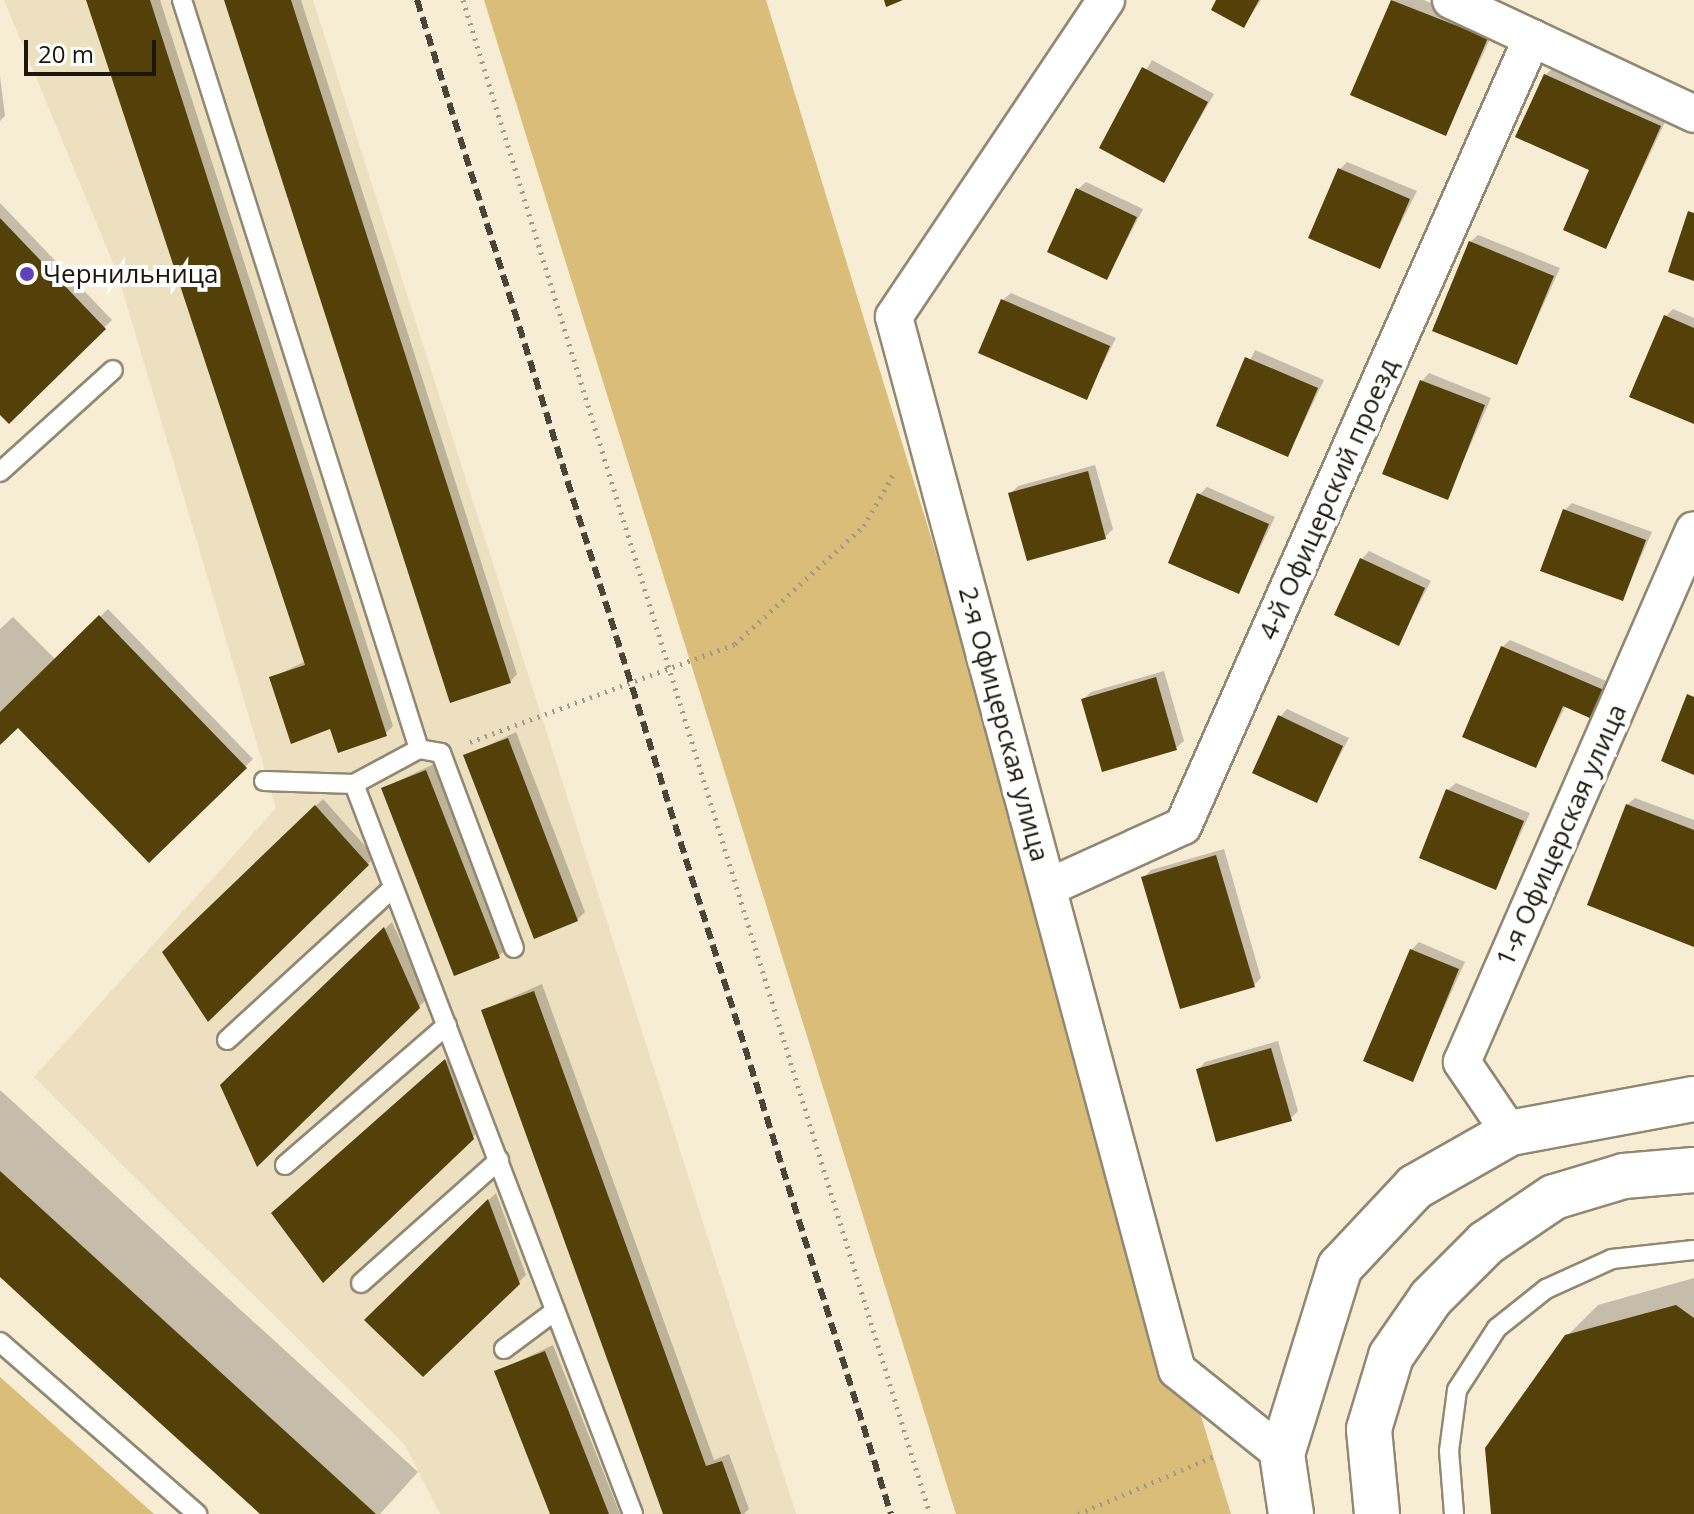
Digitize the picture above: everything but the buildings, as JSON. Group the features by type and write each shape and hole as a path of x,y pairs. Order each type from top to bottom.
{"main road":[{"path":"1291,1514 1270,1445 1340,1267 1415,1187 1510,1133 1694,1099"},
{"path":"1377,1514 1369,1429 1391,1356 1431,1298 1486,1243 1554,1197 1624,1176 1694,1170"}],"street":[{"name":"2-я Офицерская улица","path":"1106,0 894,317 1177,1370 1270,1445"},
{"path":"1451,0 1694,114"},
{"name":"4-й Офицерский проезд","path":"1049,887 1183,826 1532,38"},
{"name":"1-я Офицерская улица","path":"1510,1133 1462,1062 1694,530"}],"lane":[{"path":"182,0 419,749"},
{"path":"0,472 113,370"},
{"path":"264,781 354,784 419,749 441,753 514,948"},
{"path":"354,784 633,1514"},
{"path":"227,1040 393,888"},
{"path":"285,1165 447,1025"},
{"path":"361,1283 499,1160"},
{"path":"1454,1514 1449,1451 1457,1390 1497,1328 1546,1289 1612,1259 1694,1250"},
{"path":"504,1349 555,1311"},
{"path":"0,1342 197,1514"}],"path":[{"path":"463,0 672,669 930,1514"},
{"path":"441,753 735,644 864,526 922,424"},
{"path":"1078,1514 1270,1445"}],"shaded area":[{"path":"4,0 313,0 796,1514 440,1514 405,1445 34,1077 276,808 118,275"},
{"path":"484,0 766,0 1231,1514 956,1514"},
{"path":"0,1377 154,1514 0,1514"}],"railway":[{"path":"417,0 891,1514"}],"place":[{"name":"Чернильница","path":"27,274"}]}
